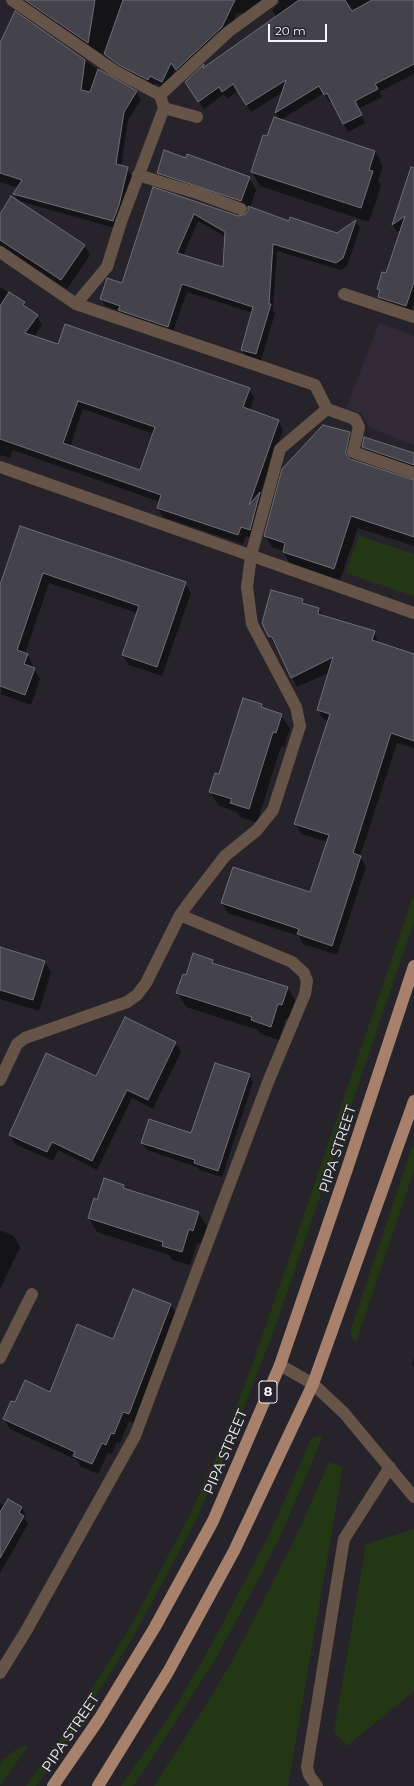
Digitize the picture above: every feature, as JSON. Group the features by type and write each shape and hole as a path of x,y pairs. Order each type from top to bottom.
{"main road":[{"name":"PIPA STREET","path":"53,1786 99,1719 155,1626 213,1521 280,1365 414,966"},
{"path":"98,1786 168,1672 234,1551 313,1384 414,1101"}],"street":[{"path":"12,0 114,71 160,95 164,108 121,222 107,267 76,304"},
{"path":"160,95 228,32 272,0"},
{"path":"164,108 197,117"},
{"path":"138,175 200,194 241,209"},
{"path":"0,252 76,304 315,385 327,409 355,419 360,427 353,452 414,473"},
{"path":"344,294 414,317"},
{"path":"0,1080 17,1044 25,1038 127,1002 138,995 146,983 180,915 225,856 257,830 273,810 300,726 296,707 252,624 247,587 251,555 280,449 327,409"},
{"path":"0,467 414,613"},
{"path":"0,1673 26,1631 135,1436 268,1082 305,994 307,981 304,973 292,962 180,915"},
{"path":"0,1358 32,1294"},
{"path":"280,1365 313,1384 344,1413 414,1497"},
{"path":"317,1786 309,1775 307,1767 344,1538 390,1467"}],"shaded area":[{"path":"379,323 414,336 414,445 370,428 361,413 346,409"}],"green space":[{"path":"359,536 414,554 414,596 346,573"},
{"path":"414,894 414,922 277,1322 230,1444 195,1522 132,1639 62,1749 36,1786 26,1786 57,1744 127,1633 189,1517 223,1441 252,1366"},
{"path":"414,1141 414,1170 356,1343 351,1337 351,1329"},
{"path":"317,1436 322,1437 280,1537 216,1658 133,1786 121,1786 174,1709 207,1653 271,1531 311,1439"},
{"path":"329,1462 343,1467 288,1786 154,1786 233,1660 296,1537"},
{"path":"414,1529 414,1691 347,1746 334,1732 366,1544"},
{"path":"25,1745 27,1746 26,1749 0,1786 0,1763 18,1748"}],"building":[{"path":"25,0 95,0 88,43"},
{"path":"123,0 235,0 222,27 176,70 171,63 162,82 150,76 148,80 119,65 104,54"},
{"path":"299,0 345,0 352,11 372,0 414,0 414,64 375,84 378,89 355,101 362,115 343,124 327,93 324,95 319,86 275,113 286,80 246,105 233,84 222,92 219,87 198,102 185,82 204,64 203,68"},
{"path":"15,11 85,60 81,90 90,92 98,69 137,91 124,112 116,164 128,167 119,205 113,221 13,194 22,180 0,173 0,43"},
{"path":"274,117 375,151 369,170 373,171 361,208 251,172 263,135 267,136"},
{"path":"164,150 186,158 187,154 250,177 241,201 157,173"},
{"path":"411,167 414,168 414,282 406,306 378,297 380,290 377,289 382,272 386,273 405,216 392,225"},
{"path":"153,187 238,216 246,214 248,211 248,206 289,221 290,217 337,233 356,220 343,258 336,263 273,244 269,304 271,304 256,354 241,350 253,307 182,284 168,327 118,310 120,306 100,299 107,278 122,283","holes":["194,214 225,232 223,267 177,253"]},
{"path":"11,196 85,245 61,280 0,240 0,214"},
{"path":"9,292 25,302 23,305 38,315 25,333 58,344 65,324 250,388 243,407 279,420 249,505 260,492 250,530 241,527 238,535 157,508 161,495 0,439 0,306","holes":["78,401 155,427 140,470 63,443"]},
{"path":"323,425 350,432 346,454 350,459 414,480 414,537 351,516 334,569 283,552 285,543 264,536 282,469"},
{"path":"364,437 414,453 414,465 362,447"},
{"path":"20,526 186,582 157,667 122,655 139,606 43,573 17,650 28,654 24,664 35,668 25,695 0,686 0,585"},
{"path":"271,590 303,599 302,603 319,608 318,614 375,631 372,640 414,654 414,741 391,733 353,853 361,856 332,946 297,934 299,929 221,903 233,867 310,892 329,835 294,824 330,714 317,710 333,657 291,678 272,637 268,636 262,623"},
{"path":"243,698 262,704 261,707 282,714 276,733 273,732 249,809 230,803 232,799 209,792 215,773 219,774"},
{"path":"0,947 45,961 33,1000 0,990"},
{"path":"193,953 213,960 212,963 288,987 282,1005 278,1004 271,1027 251,1020 252,1017 176,993 183,974 186,975"},
{"path":"125,1017 176,1042 148,1100 127,1090 92,1161 52,1142 47,1152 9,1135 46,1053 96,1076"},
{"path":"215,1063 250,1074 218,1171 194,1163 195,1160 141,1143 149,1119 191,1133"},
{"path":"104,1178 124,1185 123,1188 199,1212 193,1231 189,1229 182,1252 162,1246 163,1242 88,1218 94,1198 97,1200"},
{"path":"133,1289 171,1304 129,1414 123,1412 114,1434 111,1433 106,1445 102,1443 92,1464 73,1456 75,1452 3,1419 11,1401 15,1402 25,1380 50,1392 77,1324 113,1339"},
{"path":"8,1499 22,1507 19,1513 24,1516 0,1558 0,1512"}]}
